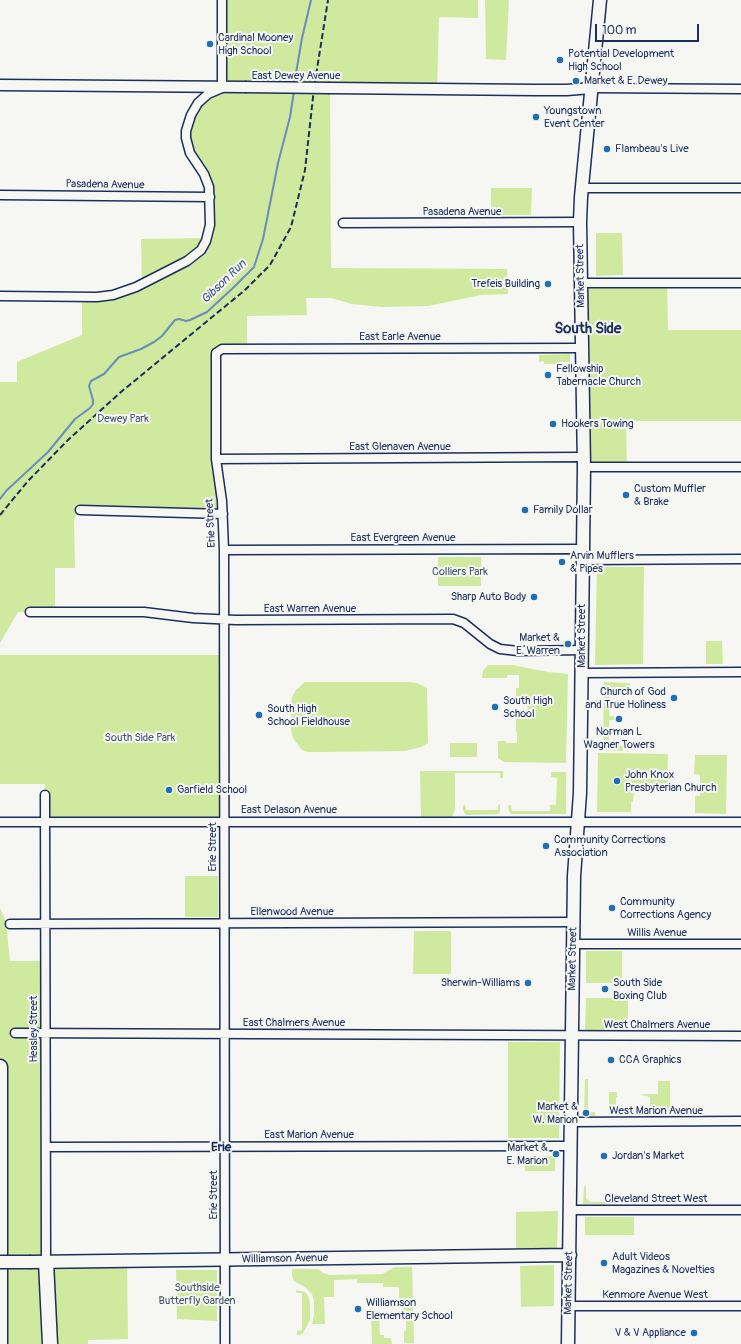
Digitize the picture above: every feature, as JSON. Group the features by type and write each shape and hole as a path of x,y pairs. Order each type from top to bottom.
{"highway":[{"path":"0,1067 0,1329 2,1344"},
{"path":"46,1262 50,1344"}],"main road":[{"name":"Market Street","path":"568,1344 572,1146 574,876 580,793 582,673 584,462 580,222 600,0"},
{"name":"Williamson Avenue","path":"0,1262 570,1255"}],"street":[{"path":"0,296 104,296 123,292 187,261 201,250 209,233 209,187 206,179 190,153 186,138 186,131 191,115 198,103 208,94 222,88 222,0"},
{"name":"East Dewey Avenue","path":"0,85 535,90 591,88"},
{"path":"591,88 741,89"},
{"path":"582,188 741,188"},
{"name":"Pasadena Avenue","path":"0,195 210,197"},
{"name":"Pasadena Avenue","path":"343,223 580,222"},
{"path":"581,283 741,283"},
{"name":"East Earle Avenue","path":"218,351 229,349 582,348"},
{"name":"Erie Street","path":"218,351 215,357 216,459 223,514 224,550 224,1344"},
{"name":"East Glenaven Avenue","path":"216,459 584,462 741,466"},
{"path":"80,510 223,514"},
{"name":"East Evergreen Avenue","path":"224,550 583,554 741,559"},
{"name":"East Warren Avenue","path":"30,612 144,612 193,618 224,619 453,619 464,623 490,644 500,649 518,651 582,650"},
{"path":"582,673 741,672"},
{"name":"Heasley Street","path":"45,795 46,1262"},
{"name":"East Delason Avenue","path":"0,822 741,822"},
{"name":"Ellenwood Avenue","path":"10,924 574,922"},
{"name":"Willis Avenue","path":"574,944 741,944"},
{"name":"East Chalmers Avenue","path":"16,1033 573,1035"},
{"name":"West Chalmers Avenue","path":"573,1035 741,1036"},
{"name":"West Marion Avenue","path":"572,1122 741,1121"},
{"name":"East Marion Avenue","path":"46,1147 572,1146"},
{"name":"Cleveland Street West","path":"570,1210 741,1210"},
{"name":"Kenmore Avenue West","path":"569,1306 741,1306"}],"green space":[{"name":"Dewey Park","path":"222,0 478,0 478,18 439,17 437,89 330,88 331,268 507,269 508,294 481,295 428,306 382,307 352,304 331,298 306,298 307,315 247,316 247,349 218,351 216,459 223,514 80,510 74,519 75,568 55,568 55,612 18,612 0,643 0,382 17,382 17,362 82,335 82,297 97,297 142,284 141,239 207,238 210,197 186,138 198,103 222,88"},
{"path":"485,0 509,0 506,60 486,59"},
{"path":"491,188 532,188 531,215 491,215"},
{"path":"596,233 622,233 623,275 596,276"},
{"path":"581,283 667,283 668,330 741,330 741,421 626,421 627,467 584,467"},
{"path":"570,354 570,362 544,364 544,361 539,362 539,355"},
{"name":"Colliers Park","path":"438,557 481,557 481,586 438,586"},
{"path":"597,567 644,567 643,664 595,665"},
{"path":"706,641 722,641 723,664 706,664"},
{"name":"South Side Park","path":"0,655 224,655 224,822 45,822 45,784 0,784"},
{"path":"488,665 512,665 568,674 566,763 504,762 498,758 498,741 517,743 516,717 529,717 527,710 528,704 516,704 516,688 519,688 519,675 507,675 507,678 482,678 483,671"},
{"path":"305,682 417,683 427,688 428,743 421,747 405,751 308,752 302,750 293,738 291,729 291,708 292,697 296,690"},
{"path":"604,682 630,683 630,691 618,691 618,693 610,694 609,716 614,716 614,720 609,720 609,743 617,743 617,746 623,746 623,751 603,750"},
{"path":"450,743 477,743 477,757 450,757"},
{"path":"598,753 668,754 667,790 634,790 633,802 631,802 631,812 597,812"},
{"path":"695,755 727,755 726,814 695,813 695,796 700,796 700,775 694,774"},
{"path":"420,771 503,771 503,778 500,778 500,773 455,773 455,810 452,817 421,817"},
{"path":"551,772 566,772 566,814 511,814 508,806 510,805 512,811 550,811 550,805 556,805 557,778 551,777"},
{"path":"465,804 466,810 498,810 498,805 500,804 500,811 499,814 466,815 463,810 463,806"},
{"path":"185,876 218,876 218,917 185,917"},
{"path":"0,908 6,922 10,961 45,961 46,1262 127,1261 128,1339 88,1340 88,1344 0,1344"},
{"path":"414,931 451,931 451,974 413,974"},
{"path":"586,951 622,951 622,983 586,983"},
{"path":"586,998 628,998 628,1031 585,1031"},
{"path":"508,1042 560,1042 559,1138 508,1138"},
{"path":"585,1079 588,1079 588,1112 595,1112 595,1116 584,1116"},
{"path":"658,1081 670,1081 670,1115 650,1115 650,1097 642,1095 658,1094"},
{"path":"609,1092 617,1092 616,1111 609,1111"},
{"path":"525,1156 555,1156 555,1171 525,1171"},
{"path":"584,1186 586,1186 586,1198 590,1202 606,1202 606,1204 583,1204"},
{"path":"558,1211 557,1248 516,1248 516,1212"},
{"path":"585,1217 634,1217 634,1235 585,1235"},
{"path":"554,1265 554,1306 521,1307 520,1266"},
{"path":"395,1267 412,1267 414,1343 404,1343 404,1331 406,1331 406,1310 403,1310 403,1300 399,1300 399,1287 383,1287 383,1283 357,1283 357,1279 334,1280 334,1297 324,1297 325,1324 312,1324 314,1315 314,1301 312,1294 305,1287 294,1281 292,1276 292,1269 318,1269 329,1275 382,1274"},
{"name":"Southside Butterfly Garden","path":"176,1270 217,1270 217,1321 177,1319"},
{"path":"296,1290 305,1292 310,1302 310,1320 303,1333 300,1335 297,1335 297,1331 302,1330 302,1293 296,1293"},
{"path":"371,1311 379,1311 380,1335 384,1335 384,1338 391,1338 392,1344 372,1344"}],"waterway":[{"name":"Gibson Run","path":"294,85 302,38 311,0"},
{"name":"Gibson Run","path":"0,499 6,491 48,452 75,419 90,408 93,404 89,386 91,381 104,374 119,357 141,349 154,342 162,336 175,320 179,319 186,321 207,312 254,267 263,239 278,163 290,117 294,91"}],"railway":[{"path":"0,515 28,481 69,439 121,392 245,290 270,265 291,227 305,170 314,88 328,0"}],"place":[{"name":"Cardinal Mooney High School","path":"210,44"},
{"name":"Potential Development High School","path":"560,60"},
{"name":"Market & E. Dewey","path":"576,81"},
{"name":"Youngstown Event Center","path":"536,117"},
{"name":"Flambeau's Live","path":"607,149"},
{"name":"Trefeis Building","path":"548,284"},
{"name":"Fellowship Tabernacle Church","path":"548,375"},
{"name":"Hookers Towing","path":"553,424"},
{"name":"Custom Muffler & Brake","path":"626,495"},
{"name":"Family Dollar","path":"525,510"},
{"name":"Arvin Mufflers & Pipes","path":"562,562"},
{"name":"Sharp Auto Body","path":"534,597"},
{"name":"Market & E. Warren","path":"568,644"},
{"name":"Church of God and True Holiness","path":"674,698"},
{"name":"South High School","path":"495,707"},
{"name":"South High School Fieldhouse","path":"259,715"},
{"name":"Norman L Wagner Towers","path":"619,719"},
{"name":"John Knox Presbyterian Church","path":"617,781"},
{"name":"Garfield School","path":"169,790"},
{"name":"Community Corrections Association","path":"546,846"},
{"name":"Community Corrections Agency","path":"612,908"},
{"name":"Sherwin-Williams","path":"528,983"},
{"name":"South Side Boxing Club","path":"605,989"},
{"name":"CCA Graphics","path":"611,1060"},
{"name":"Market & W. Marion","path":"586,1113"},
{"name":"Market & E. Marion","path":"556,1154"},
{"name":"Jordan's Market","path":"604,1156"},
{"name":"Adult Videos Magazines & Novelties","path":"604,1263"},
{"name":"Williamson Elementary School","path":"358,1309"},
{"name":"V & V Appliance","path":"694,1333"}],"district":[{"name":"South Side","path":"588,329"},
{"name":"Erie","path":"221,1148"}]}
